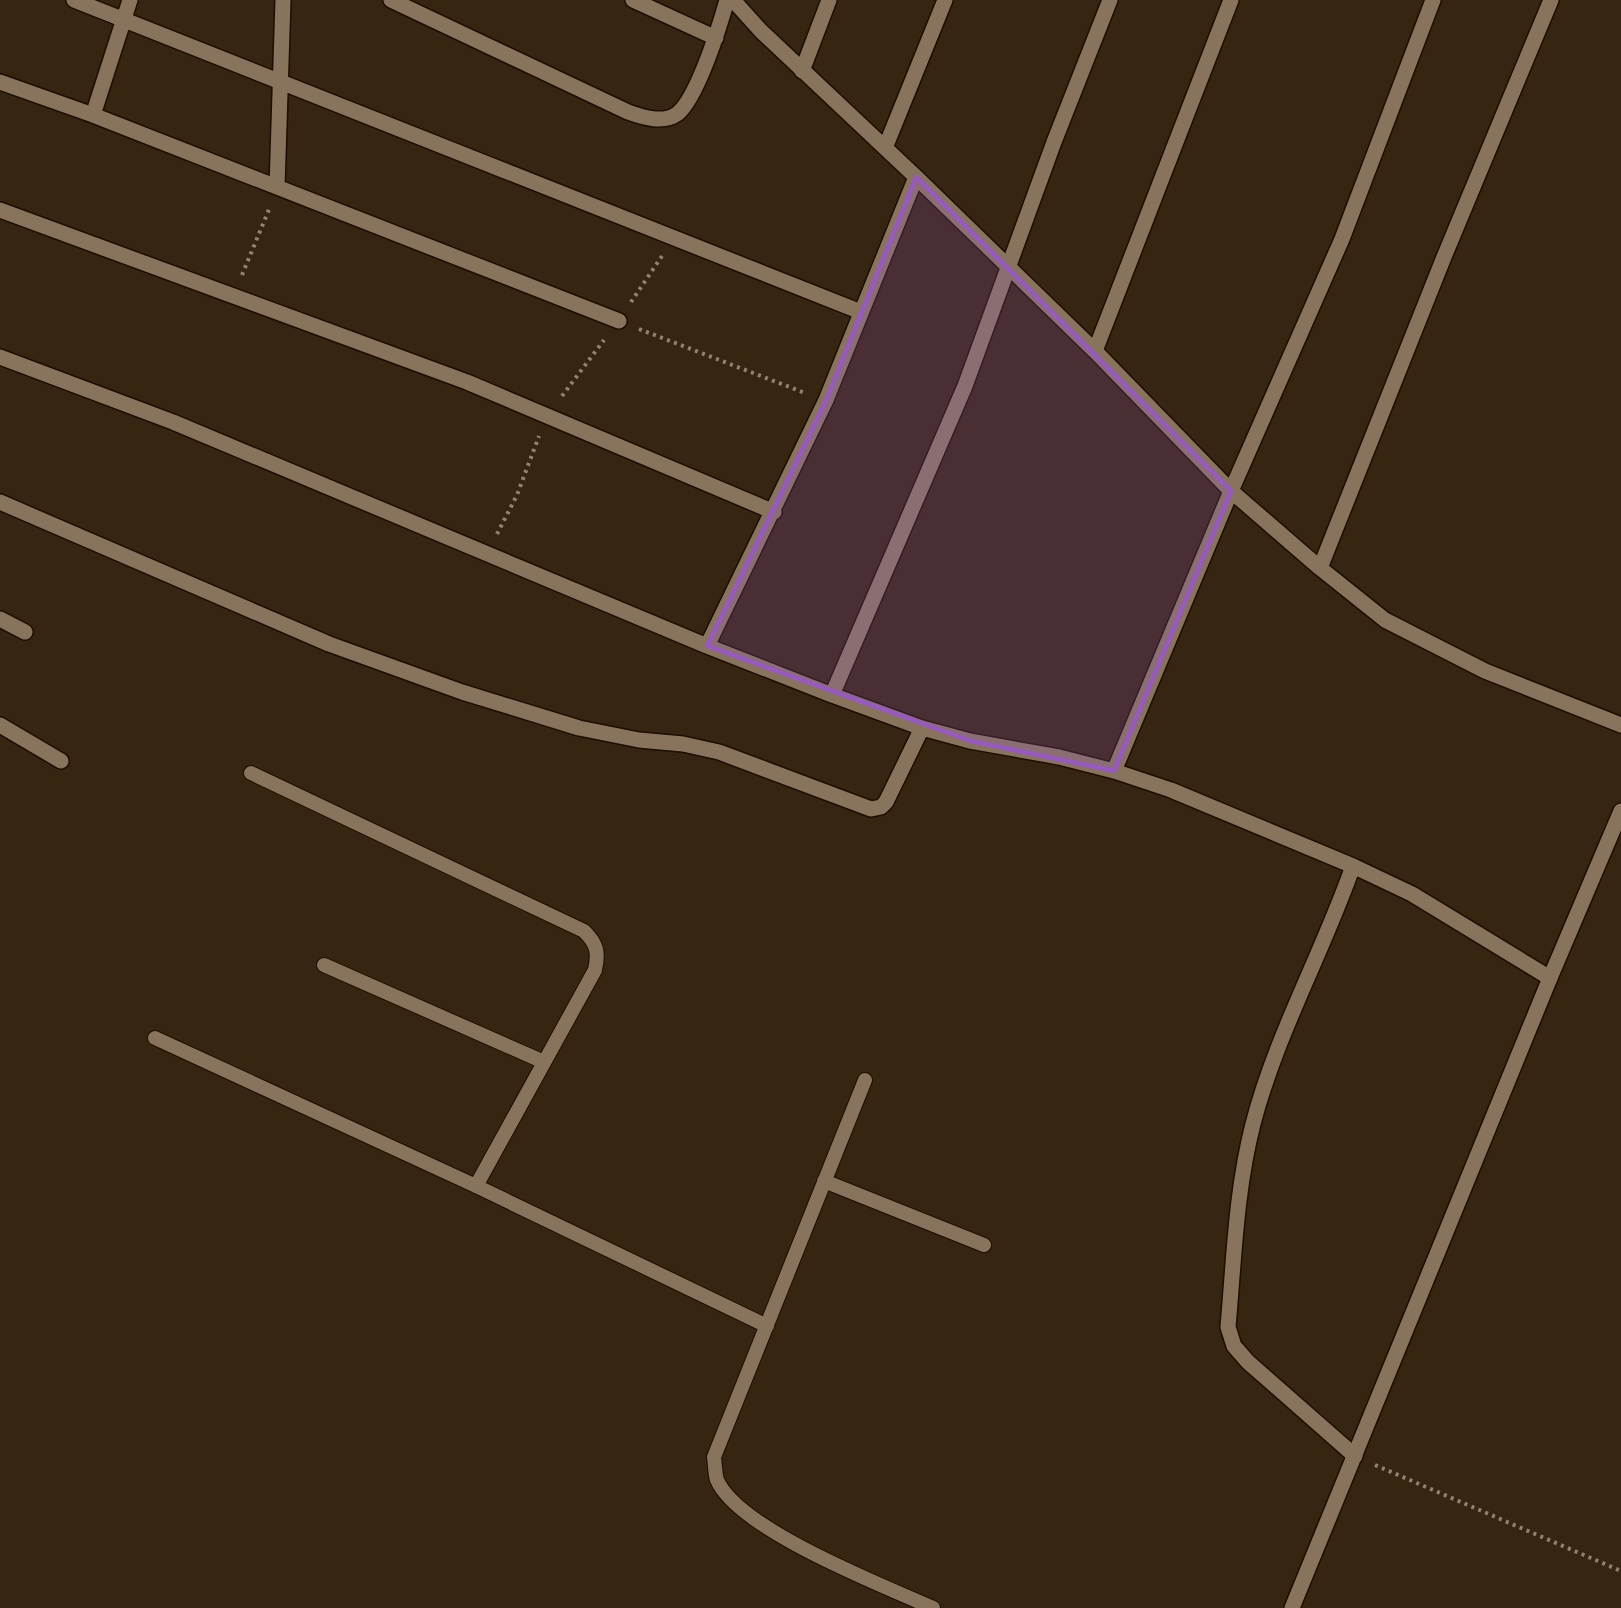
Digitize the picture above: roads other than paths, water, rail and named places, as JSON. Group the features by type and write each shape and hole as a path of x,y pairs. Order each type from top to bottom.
{"street":[{"path":"74,0 281,80 473,160 861,312"},
{"path":"93,115 130,0"},
{"path":"278,187 283,0"},
{"path":"391,0 644,118 659,119 676,115 686,103 716,38 727,0"},
{"path":"633,0 716,38"},
{"path":"733,0 802,71 916,177 1095,351 1231,491 1320,568 1385,620 1419,638 1485,671 1621,725"},
{"path":"802,71 829,0"},
{"path":"885,148 945,0"},
{"path":"832,695 965,386 1010,268 1054,142 1110,0"},
{"path":"1095,351 1231,0"},
{"path":"1114,771 1231,491 1342,239 1433,0"},
{"path":"1320,568 1444,257 1551,0"},
{"path":"0,82 93,115 619,321"},
{"path":"707,646 774,512 826,400 916,177"},
{"path":"0,210 467,382 774,512"},
{"path":"0,357 173,422 707,646 832,695 922,728 970,741 1059,757 1114,771 1171,790 1353,866 1412,894 1550,978"},
{"path":"0,502 329,644 462,692 579,728 639,740 683,744 719,752 871,809 881,807 886,802 922,728"},
{"path":"0,619 25,632"},
{"path":"0,725 61,761"},
{"path":"1292,1608 1550,978 1621,811"},
{"path":"1353,866 1267,1076 1253,1125 1241,1180 1228,1327 1234,1346 1248,1362 1355,1456"}],"lane":[{"path":"251,774 584,931 595,941 598,955 595,970 476,1186"},
{"path":"324,965 544,1062"},
{"path":"154,1038 476,1186 767,1326"},
{"path":"865,1080 714,1457 717,1480 749,1516 775,1533 933,1608"},
{"path":"824,1181 984,1245"}]}
